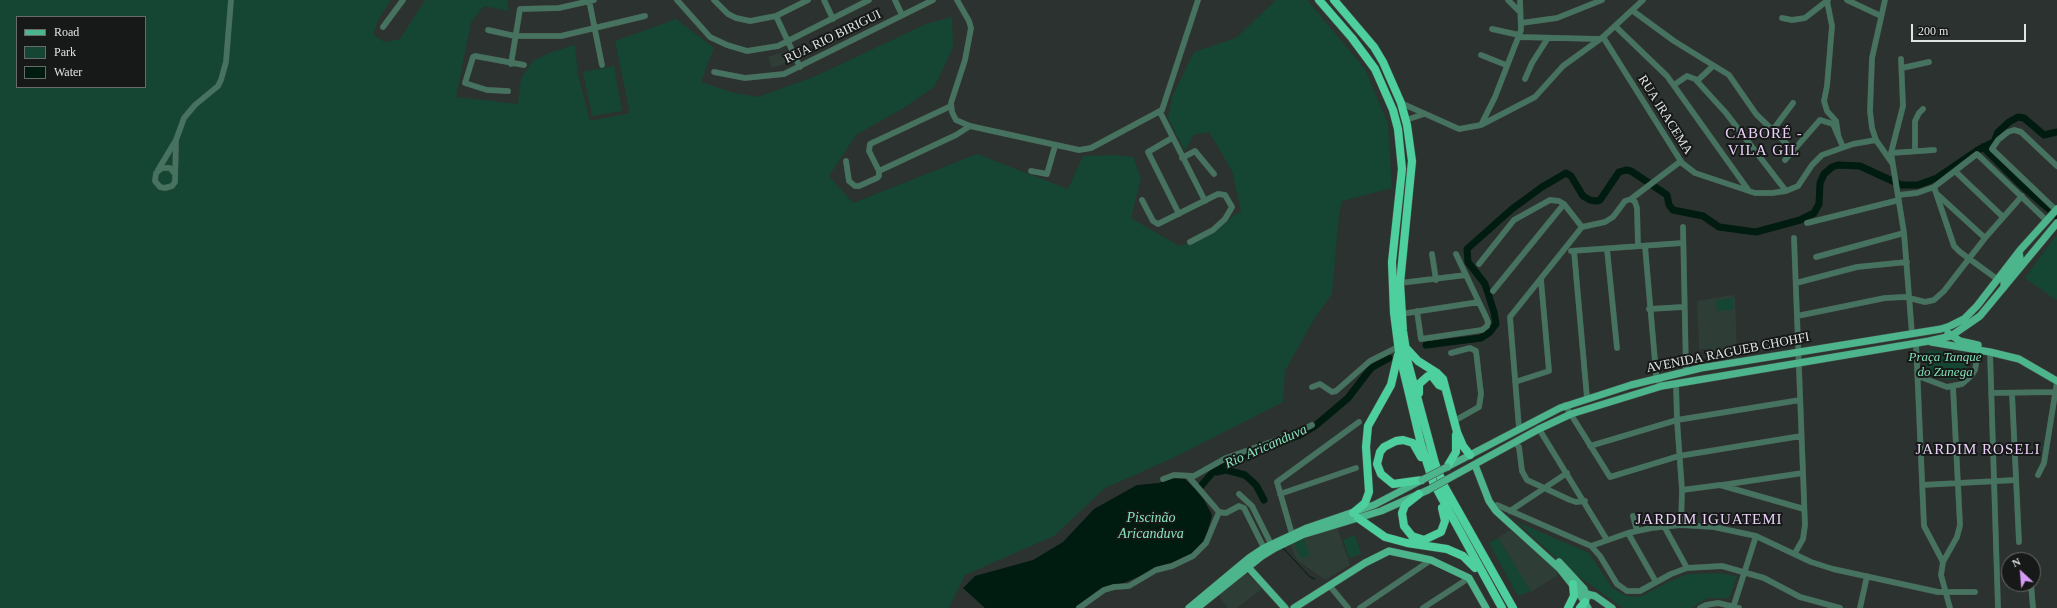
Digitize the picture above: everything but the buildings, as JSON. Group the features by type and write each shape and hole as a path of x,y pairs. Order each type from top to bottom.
{"highway":[{"path":"1319,0 1352,38 1375,69 1393,110 1398,129 1402,169 1392,268 1394,313 1427,465"},
{"path":"1334,0 1374,48 1392,80 1406,120 1410,143 1412,172 1400,283 1401,349 1391,385 1368,426 1366,446 1369,492 1365,503 1356,515 1378,534 1389,539 1456,552 1470,562 1485,579"},
{"path":"1401,349 1440,375 1444,383 1457,432 1463,446 1470,455"},
{"path":"1401,349 1435,463 1443,484 1513,608"},
{"path":"1418,403 1419,384 1424,377 1432,376 1439,385 1444,387"},
{"path":"1447,467 1456,451 1457,432"},
{"path":"1422,480 1393,484 1381,474 1377,464 1378,458 1384,447 1389,443 1403,440 1416,446 1427,465 1440,498 1502,608"},
{"path":"1419,494 1405,505 1402,520 1407,531 1412,536 1424,540 1436,535 1444,527 1445,521 1440,498"},
{"path":"1568,608 1574,596 1573,584"},
{"path":"1504,592 1518,608"},
{"path":"1568,608 1584,602"}],"main road":[{"name":"AVENIDA RAGUEB CHOHFI","path":"1202,607 1262,556 1289,541 1356,515 1565,405 1686,370 1942,329 1956,323 1969,314 2019,252 2056,210"},
{"name":"AVENIDA RAGUEB CHOHFI","path":"1189,608 1249,558 1270,544 1292,534 1356,515 1381,510 1419,494 1539,429 1571,414 1676,383 1929,341 1951,336 1964,329 1980,316 2057,223"},
{"path":"2004,287 2004,279 2020,258 2019,252"},
{"path":"1916,343 1919,338 1936,333 1942,329 1951,336 1978,350 2020,355 2057,375"},
{"path":"1929,341 2019,359 2057,381"},
{"path":"1539,429 1538,424 1546,414"},
{"path":"1476,464 1497,505 1506,516 1571,573 1584,602"},
{"path":"1476,464 1489,501 1496,512 1560,569 1573,584 1584,602"},
{"path":"1264,548 1247,563 1248,567 1285,608"},
{"path":"1294,608 1329,585 1389,551 1400,552 1431,560 1469,578 1486,608"},
{"path":"1584,602 1595,596 1612,608"}],"street":[{"path":"176,140 174,184 165,188 160,187 155,181 155,177 176,140 184,118 195,105 218,86 221,80 226,62 231,0"},
{"path":"383,27 403,0"},
{"path":"511,64 518,12 521,9 559,8 591,0 602,65"},
{"path":"714,0 728,14 741,20 759,20 776,16 808,0"},
{"path":"824,0 833,19"},
{"path":"681,1 704,32 727,45 742,50 758,50 778,46 869,0"},
{"path":"895,0 902,15"},
{"name":"RUA RIO BIRIGUI","path":"714,72 739,77 757,78 784,74 934,0"},
{"path":"957,0 969,21 970,38 951,106 956,120 970,126 1074,150 1085,150 1160,112 1166,100 1198,0"},
{"path":"1508,0 1519,11"},
{"path":"1481,125 1495,97 1506,65 1519,36 1521,23 1519,11 1522,0"},
{"path":"1521,23 1557,18 1602,0"},
{"path":"1401,103 1459,129 1481,125 1535,97 1563,66 1601,38 1633,11 1643,0"},
{"path":"1782,18 1792,20 1805,18 1828,0 1832,26 1827,86 1824,101 1827,111 1836,121 1838,134"},
{"path":"1847,0 1881,16"},
{"path":"1885,0 1872,58 1869,83 1870,120 1876,140 1893,165"},
{"path":"1633,11 1658,30 1713,66 1729,74 1752,109 1794,151"},
{"path":"488,30 515,36 548,37 595,29 645,16"},
{"path":"776,16 800,67"},
{"path":"1615,26 1655,63 1674,85 1749,191"},
{"path":"1492,29 1519,36 1548,38 1601,38"},
{"path":"1525,79 1532,63 1548,38"},
{"name":"RUA IRACEMA","path":"1601,38 1685,167 1695,173 1749,191 1772,193 1786,191"},
{"path":"1481,55 1506,65"},
{"path":"508,91 487,90 466,83 473,56 511,64 524,65"},
{"path":"1901,60 1903,106 1891,153 1904,233 1912,334"},
{"path":"1902,68 1930,62"},
{"path":"1697,81 1713,66"},
{"path":"1674,85 1687,76 1692,76 1726,113 1786,191 1798,186 1812,165 1822,156 1843,147 1876,140"},
{"path":"1772,130 1793,103"},
{"path":"846,160 849,181 855,186 859,186 877,178 879,176 879,171 869,151 870,144 951,106"},
{"path":"1915,150 1915,121 1923,109"},
{"path":"1160,112 1205,201"},
{"path":"1406,120 1424,114"},
{"path":"1785,160 1820,120 1833,124 1843,147"},
{"path":"879,171 956,135 970,126"},
{"path":"2056,210 1992,149 1995,144 2008,132 2018,130 2022,132 2057,166"},
{"path":"1172,138 1148,153 1179,214"},
{"path":"1031,171 1047,174 1055,146"},
{"path":"1891,153 1915,150 1934,150"},
{"path":"1182,158 1195,151 1214,174"},
{"path":"1807,224 1898,195 1917,193 1934,187 1956,172 1978,154 2022,196 2048,218"},
{"name":"RUA IRACEMA","path":"1582,227 1605,222 1613,217 1626,201 1653,183 1681,161"},
{"path":"158,170 166,168 173,171 175,174"},
{"path":"1956,172 2004,217"},
{"path":"1934,187 1954,246 1997,279"},
{"path":"1142,200 1156,224 1223,194 1231,204 1232,209 1217,226 1190,242"},
{"path":"1937,194 1985,238"},
{"path":"1797,316 1874,299 1910,298 1925,302 1934,300 1944,291 1968,258 2022,196"},
{"path":"1631,199 1635,202 1637,208 1656,378 1662,386"},
{"path":"1479,264 1501,234 1520,216 1550,200 1559,200 1564,204 1582,227 1509,319 1519,428"},
{"path":"1493,291 1564,204"},
{"path":"1683,227 1683,307 1686,370"},
{"path":"1816,258 1904,233"},
{"path":"1794,238 1804,509 1804,535 1795,553"},
{"path":"1564,251 1682,243"},
{"path":"1608,249 1617,348"},
{"path":"1574,251 1588,398"},
{"path":"1432,254 1436,280"},
{"path":"1417,312 1421,339 1485,328 1488,322 1456,254"},
{"path":"1796,283 1857,267 1907,262"},
{"path":"1400,283 1436,280 1466,275"},
{"path":"1515,382 1550,371 1541,280"},
{"path":"1401,314 1479,302"},
{"path":"1649,309 1683,307"},
{"path":"1916,343 1924,526 1943,562"},
{"path":"1451,353 1470,348 1476,350 1481,394 1479,407 1454,422"},
{"path":"1312,387 1320,384 1332,392 1336,391 1370,361 1401,349"},
{"path":"1918,376 1942,386 1953,387 1962,384 1975,370 1978,350"},
{"path":"1990,352 1998,608"},
{"path":"2038,475 2044,461 2057,381"},
{"path":"1676,383 1682,490 1681,525"},
{"path":"1950,608 1941,575 1943,562 1957,536 1960,525 1953,387"},
{"path":"1991,393 2054,392"},
{"path":"2012,393 2019,542"},
{"path":"1590,446 1677,420 1800,400"},
{"path":"1565,405 1610,477 1679,456 1801,436"},
{"path":"1292,534 1280,494 1278,481 1359,422"},
{"path":"1163,479 1174,475 1194,476 1226,458 1299,432 1312,425"},
{"path":"1539,429 1585,501 1607,540"},
{"path":"1515,443 1519,447 1522,472 1525,479 1576,502 1585,501"},
{"path":"1280,494 1356,468"},
{"path":"1510,511 1567,473"},
{"path":"1682,490 1803,473"},
{"path":"1188,476 1204,492 1219,512 1226,513 1239,506 1244,508 1264,548"},
{"path":"1922,485 2016,480"},
{"path":"1720,485 1804,509"},
{"path":"1239,494 1252,506 1270,544"},
{"path":"1497,505 1591,546 1600,556 1617,584 1627,591 1640,591 1687,568 1722,566 1764,578 1800,597 1840,608"},
{"path":"1079,608 1104,590 1114,587 1129,586 1156,570 1172,566 1193,556 1206,543 1219,512"},
{"path":"1633,516 1637,531"},
{"path":"1591,546 1628,533 1664,526 1681,525 1723,528 1756,536 1820,565 1945,592 1975,592"},
{"path":"1664,526 1687,568"},
{"path":"1628,533 1656,582"},
{"path":"1700,608 1718,602 1735,607 1756,536"},
{"path":"1936,550 1950,550"},
{"path":"1360,608 1431,560"},
{"path":"1860,608 1867,576"},
{"path":"1423,608 1469,578"},
{"path":"1329,585 1348,608"},
{"path":"2032,592 2033,608"}],"shaded area":[{"path":"787,51 790,62 772,68 768,57"},
{"path":"1732,295 1735,298 1737,357 1715,361 1714,358 1706,359 1705,349 1699,349 1697,301"},
{"path":"1337,527 1350,565 1325,580 1297,560 1290,544"},
{"path":"1510,530 1558,572 1557,576 1531,592 1498,538"},
{"path":"1246,572 1262,589 1237,608 1228,608 1218,595"}],"green space":[{"path":"0,0 391,0 380,17 373,34 384,42 400,39 425,0 507,0 509,11 484,6 471,22 456,97 518,104 521,78 533,61 551,52 575,45 578,75 590,121 630,113 615,41 676,19 714,48 701,82 731,92 758,97 816,76 926,24 952,17 953,47 935,86 905,107 856,135 829,176 853,203 977,154 1068,189 1083,156 1113,155 1133,157 1141,178 1131,218 1179,246 1207,237 1222,224 1241,211 1232,171 1209,132 1193,135 1185,151 1168,118 1172,97 1194,52 1236,38 1276,0 1307,0 1365,69 1388,124 1392,188 1342,201 1339,215 1332,294 1314,319 1285,371 1283,402 1173,458 1105,488 1054,536 965,575 949,608 0,608"},
{"path":"614,66 622,111 592,116 583,72"},
{"path":"2057,234 2057,299 2056,300 2025,278"},
{"path":"1733,298 1733,310 1717,311 1716,300"},
{"name":"Praça Tanque do Zunega","path":"1929,350 1968,354 1970,359 1969,364 1964,373 1957,378 1948,380 1940,378 1932,374 1926,365 1925,353"},
{"path":"1517,522 1589,553 1612,588 1626,596 1638,597 1644,595 1668,582 1688,574 1718,573 1737,576 1729,598 1707,598 1692,608 1623,608 1567,568"},
{"path":"1355,535 1361,554 1349,558 1343,540"},
{"path":"1498,538 1531,591 1518,596 1489,543"},
{"path":"1304,539 1310,555 1301,559 1294,543"}],"water":[{"name":"Piscinão Aricanduva","path":"1173,478 1185,479 1202,496 1212,515 1206,538 1193,553 1176,564 1159,568 1119,585 1078,608 985,608 963,588 975,576 1033,560 1063,542 1094,509 1137,485 1159,483"}],"waterway":[{"name":"Rio Aricanduva","path":"1426,345 1481,338 1490,332 1496,324 1494,312 1485,284 1468,262 1467,249 1512,209 1542,187 1566,173 1571,176 1583,196 1590,200 1596,201 1600,200 1619,172 1626,170 1631,171 1667,195 1669,205 1673,210 1703,216 1719,227 1756,232 1800,220 1814,213 1819,204 1820,183 1824,174 1832,167 1838,165 1860,166 1901,185 1918,185 1937,178 1978,150 1994,142 1998,132 2009,122 2018,117 2024,118 2044,135 2057,132"},
{"path":"1983,147 2021,185 2057,216"},
{"name":"Rio Aricanduva","path":"1269,445 1298,436 1315,426 1348,398 1371,368 1389,358"},
{"name":"Rio Aricanduva","path":"1195,493 1213,472 1256,450"},
{"path":"1217,472 1226,470 1245,475 1256,485 1264,500"},
{"path":"1283,548 1310,577 1315,579"}],"district":[{"name":"CABORÉ - VILA GIL","path":"1764,142"},
{"name":"JARDIM ROSELI","path":"1978,450"},
{"name":"JARDIM IGUATEMI","path":"1709,520"}]}
